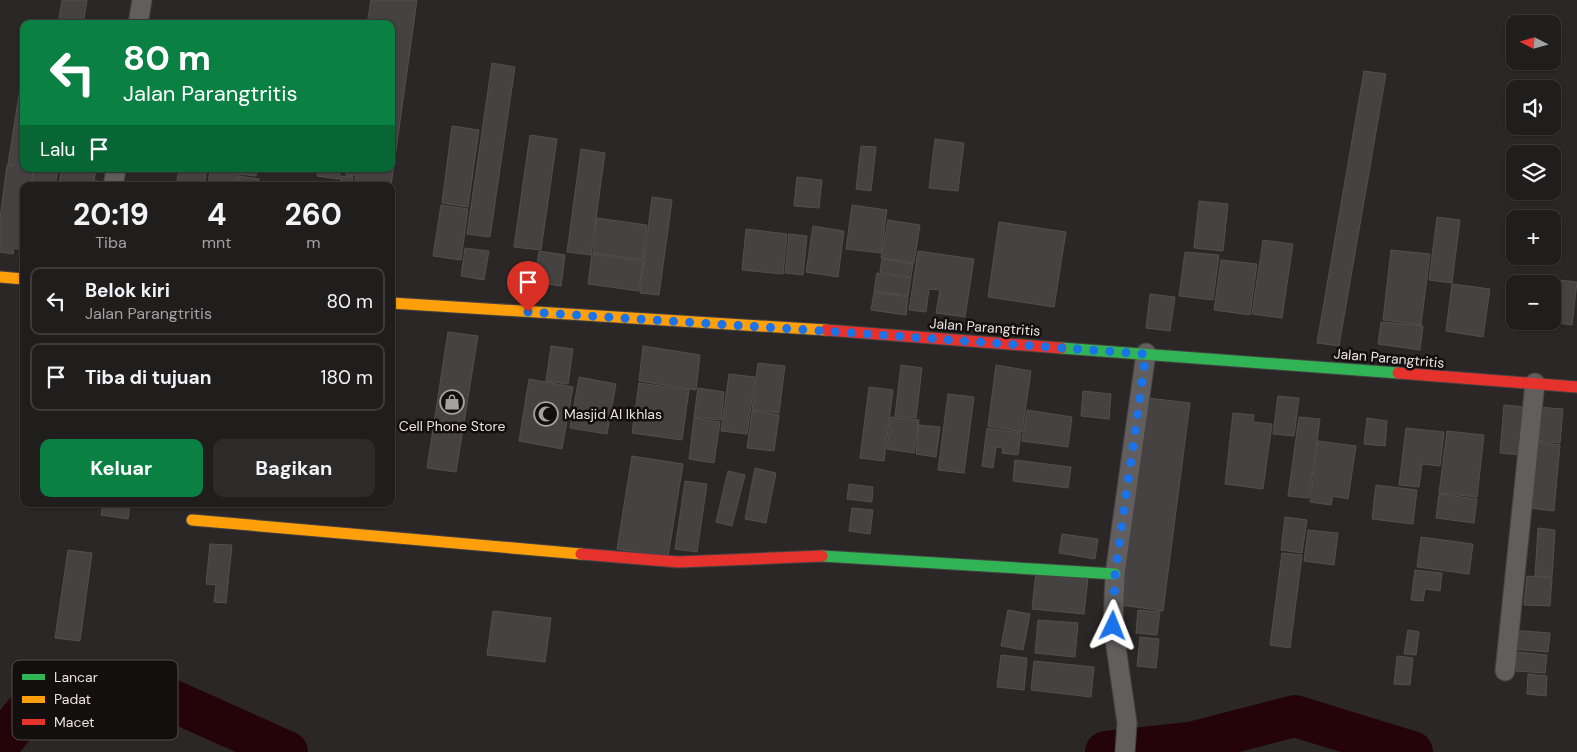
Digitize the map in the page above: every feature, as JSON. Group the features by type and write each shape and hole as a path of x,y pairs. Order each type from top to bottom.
{"main road":[{"path":"0,277 20,278"},
{"name":"Jalan Parangtritis","path":"395,303 840,332 1577,387"},
{"path":"192,520 678,562 818,556 1115,574"}],"street":[{"path":"139,20 142,0"},
{"path":"1125,752 1127,723 1113,626 1115,574 1146,354"},
{"path":"1505,671 1535,383"}],"building":[{"path":"62,0 87,0 84,20 59,20"},
{"path":"371,0 417,0 395,157 395,20 368,20"},
{"path":"492,63 515,67 490,237 467,234"},
{"path":"1364,71 1386,74 1339,346 1317,343"},
{"path":"20,89 20,166 8,164"},
{"path":"452,126 479,130 468,207 442,203"},
{"path":"530,135 557,139 541,250 514,247"},
{"path":"935,139 964,143 958,191 929,188"},
{"path":"861,146 876,147 871,191 856,189"},
{"path":"581,149 605,153 591,255 567,252"},
{"path":"7,165 20,167 20,172 33,172 31,182 20,182 20,250 14,248 13,254 0,252 0,219"},
{"path":"34,172 57,172 56,182 32,182"},
{"path":"61,172 96,172 94,181 99,181 99,182 59,182"},
{"path":"178,172 206,172 205,182 177,182"},
{"path":"210,172 257,172 256,176 238,174 237,182 208,182"},
{"path":"318,172 340,172 339,179 317,176"},
{"path":"346,172 393,172 392,182 355,182 356,176 346,175"},
{"path":"239,176 259,179 259,182 238,182"},
{"path":"341,176 353,177 352,182 340,182"},
{"path":"797,177 822,180 819,208 794,206"},
{"path":"652,197 672,200 659,295 640,293"},
{"path":"1199,201 1228,204 1223,251 1194,248"},
{"path":"441,205 468,209 461,260 433,256"},
{"path":"852,205 887,210 881,253 846,249"},
{"path":"1437,217 1460,220 1452,283 1429,280"},
{"path":"597,218 647,225 643,260 593,253"},
{"path":"888,220 920,225 914,263 881,258"},
{"path":"999,222 1066,232 1054,307 988,297"},
{"path":"813,226 844,231 838,277 806,272"},
{"path":"746,229 787,234 783,274 742,270"},
{"path":"789,234 807,236 803,275 785,273"},
{"path":"1263,240 1293,244 1282,318 1252,314"},
{"path":"465,248 489,251 484,280 461,276"},
{"path":"1391,250 1430,254 1421,325 1383,320"},
{"path":"539,251 565,255 561,286 534,282"},
{"path":"918,251 974,259 965,317 936,313 940,290 929,289 926,312 909,310"},
{"path":"1185,252 1219,255 1213,300 1179,296"},
{"path":"592,254 643,261 639,291 588,284"},
{"path":"882,259 913,264 911,277 880,272"},
{"path":"1221,260 1257,264 1250,315 1214,310"},
{"path":"877,273 911,278 908,296 874,291"},
{"path":"1561,280 1577,282 1572,325 1561,323"},
{"path":"1452,284 1490,289 1483,337 1446,331"},
{"path":"874,292 908,297 906,315 871,310"},
{"path":"1150,294 1175,297 1170,331 1146,328"},
{"path":"1381,322 1423,326 1420,350 1378,344"},
{"name":"Cell Phone Store","path":"448,332 478,336 456,472 427,468"},
{"path":"551,346 573,349 568,384 546,381"},
{"path":"643,346 700,355 696,390 639,381"},
{"path":"758,363 785,366 779,413 752,410"},
{"path":"901,365 922,368 916,418 895,416"},
{"path":"996,365 1031,371 1022,432 988,426"},
{"path":"729,374 755,377 747,434 721,431"},
{"path":"579,377 616,384 607,434 570,428"},
{"name":"Masjid Al Ikhlas","path":"529,379 573,387 562,449 519,441"},
{"path":"639,383 689,390 682,440 632,433"},
{"path":"869,387 893,390 884,461 860,458"},
{"path":"698,388 724,392 721,420 694,417"},
{"path":"1083,391 1111,394 1109,419 1081,416"},
{"path":"948,394 974,397 964,473 938,470"},
{"path":"1278,396 1299,398 1294,436 1273,434"},
{"path":"1148,398 1190,403 1163,611 1121,605"},
{"path":"1504,405 1526,407 1522,455 1500,453"},
{"path":"1537,407 1563,409 1560,443 1533,441"},
{"path":"1027,410 1072,417 1068,447 1022,441"},
{"path":"752,411 779,415 774,451 747,448"},
{"path":"1233,413 1254,415 1253,422 1272,424 1263,489 1225,484"},
{"path":"891,417 919,420 914,453 887,449"},
{"path":"1299,417 1320,419 1309,498 1288,496"},
{"path":"694,418 720,422 714,463 689,459"},
{"path":"1367,418 1387,421 1385,446 1364,444"},
{"path":"919,425 940,427 936,457 916,454"},
{"path":"987,428 1021,433 1018,455 1002,453 1003,448 996,447 993,468 982,466"},
{"path":"1406,428 1444,432 1440,466 1422,464 1419,487 1399,485"},
{"path":"1447,431 1484,435 1477,497 1439,493"},
{"path":"1318,441 1356,446 1348,499 1333,496 1331,505 1310,502"},
{"path":"1535,442 1560,445 1554,511 1529,508"},
{"path":"632,456 683,464 668,557 617,549"},
{"path":"1015,460 1071,467 1068,488 1013,481"},
{"path":"755,468 776,473 766,523 745,519"},
{"path":"728,471 745,475 732,526 716,522"},
{"path":"685,481 707,484 697,552 675,549"},
{"path":"849,484 873,487 872,502 847,499"},
{"path":"1376,485 1417,490 1413,524 1372,519"},
{"path":"1439,494 1477,499 1474,523 1436,518"},
{"path":"102,507 130,507 128,519 101,515"},
{"path":"852,508 873,510 870,534 849,531"},
{"path":"1285,517 1307,520 1302,553 1281,550"},
{"path":"1538,528 1555,530 1552,577 1535,576"},
{"path":"1308,530 1338,533 1334,565 1304,561"},
{"path":"1062,534 1098,539 1095,559 1059,553"},
{"path":"1421,537 1473,544 1469,574 1417,567"},
{"path":"210,544 232,545 226,603 214,602 216,585 206,584"},
{"path":"68,550 92,553 80,641 55,638"},
{"path":"1282,553 1302,555 1290,648 1270,645"},
{"path":"1415,570 1442,573 1440,591 1425,589 1423,601 1411,600"},
{"path":"1036,572 1088,578 1084,614 1032,609"},
{"path":"1527,576 1552,578 1550,606 1524,605"},
{"path":"1008,610 1030,614 1023,650 1001,646"},
{"path":"1138,610 1160,612 1157,635 1136,633"},
{"path":"493,611 551,618 545,662 487,655"},
{"path":"1038,620 1078,623 1075,657 1035,653"},
{"path":"1408,630 1419,632 1416,655 1404,654"},
{"path":"1511,630 1550,633 1548,652 1510,649"},
{"path":"1140,637 1159,639 1156,668 1137,666"},
{"path":"1517,652 1547,655 1545,673 1516,671"},
{"path":"1001,655 1027,658 1024,690 997,687"},
{"path":"1397,656 1413,658 1410,685 1394,684"},
{"path":"1034,661 1094,667 1091,697 1031,690"},
{"path":"1528,674 1547,676 1546,696 1527,694"}],"waterway":[{"path":"178,703 287,752"},
{"path":"1106,752 1190,743 1295,716 1412,752"},
{"path":"0,743 12,729"}],"traffic: fast":[{"path":"1061,348 1398,373"},
{"path":"822,556 1115,574"}],"traffic: slow":[{"path":"0,277 20,279"},
{"path":"395,303 826,330"},
{"path":"192,520 581,554"}],"traffic: jam":[{"path":"826,330 1061,348"},
{"path":"1398,373 1577,387"},
{"path":"581,554 678,562 822,556"}],"place":[{"name":"Cell Phone Store","path":"452,402"},
{"name":"Masjid Al Ikhlas","path":"546,414"}],"route":[{"path":"528,312 1146,354 1115,574 1113,626"}]}
